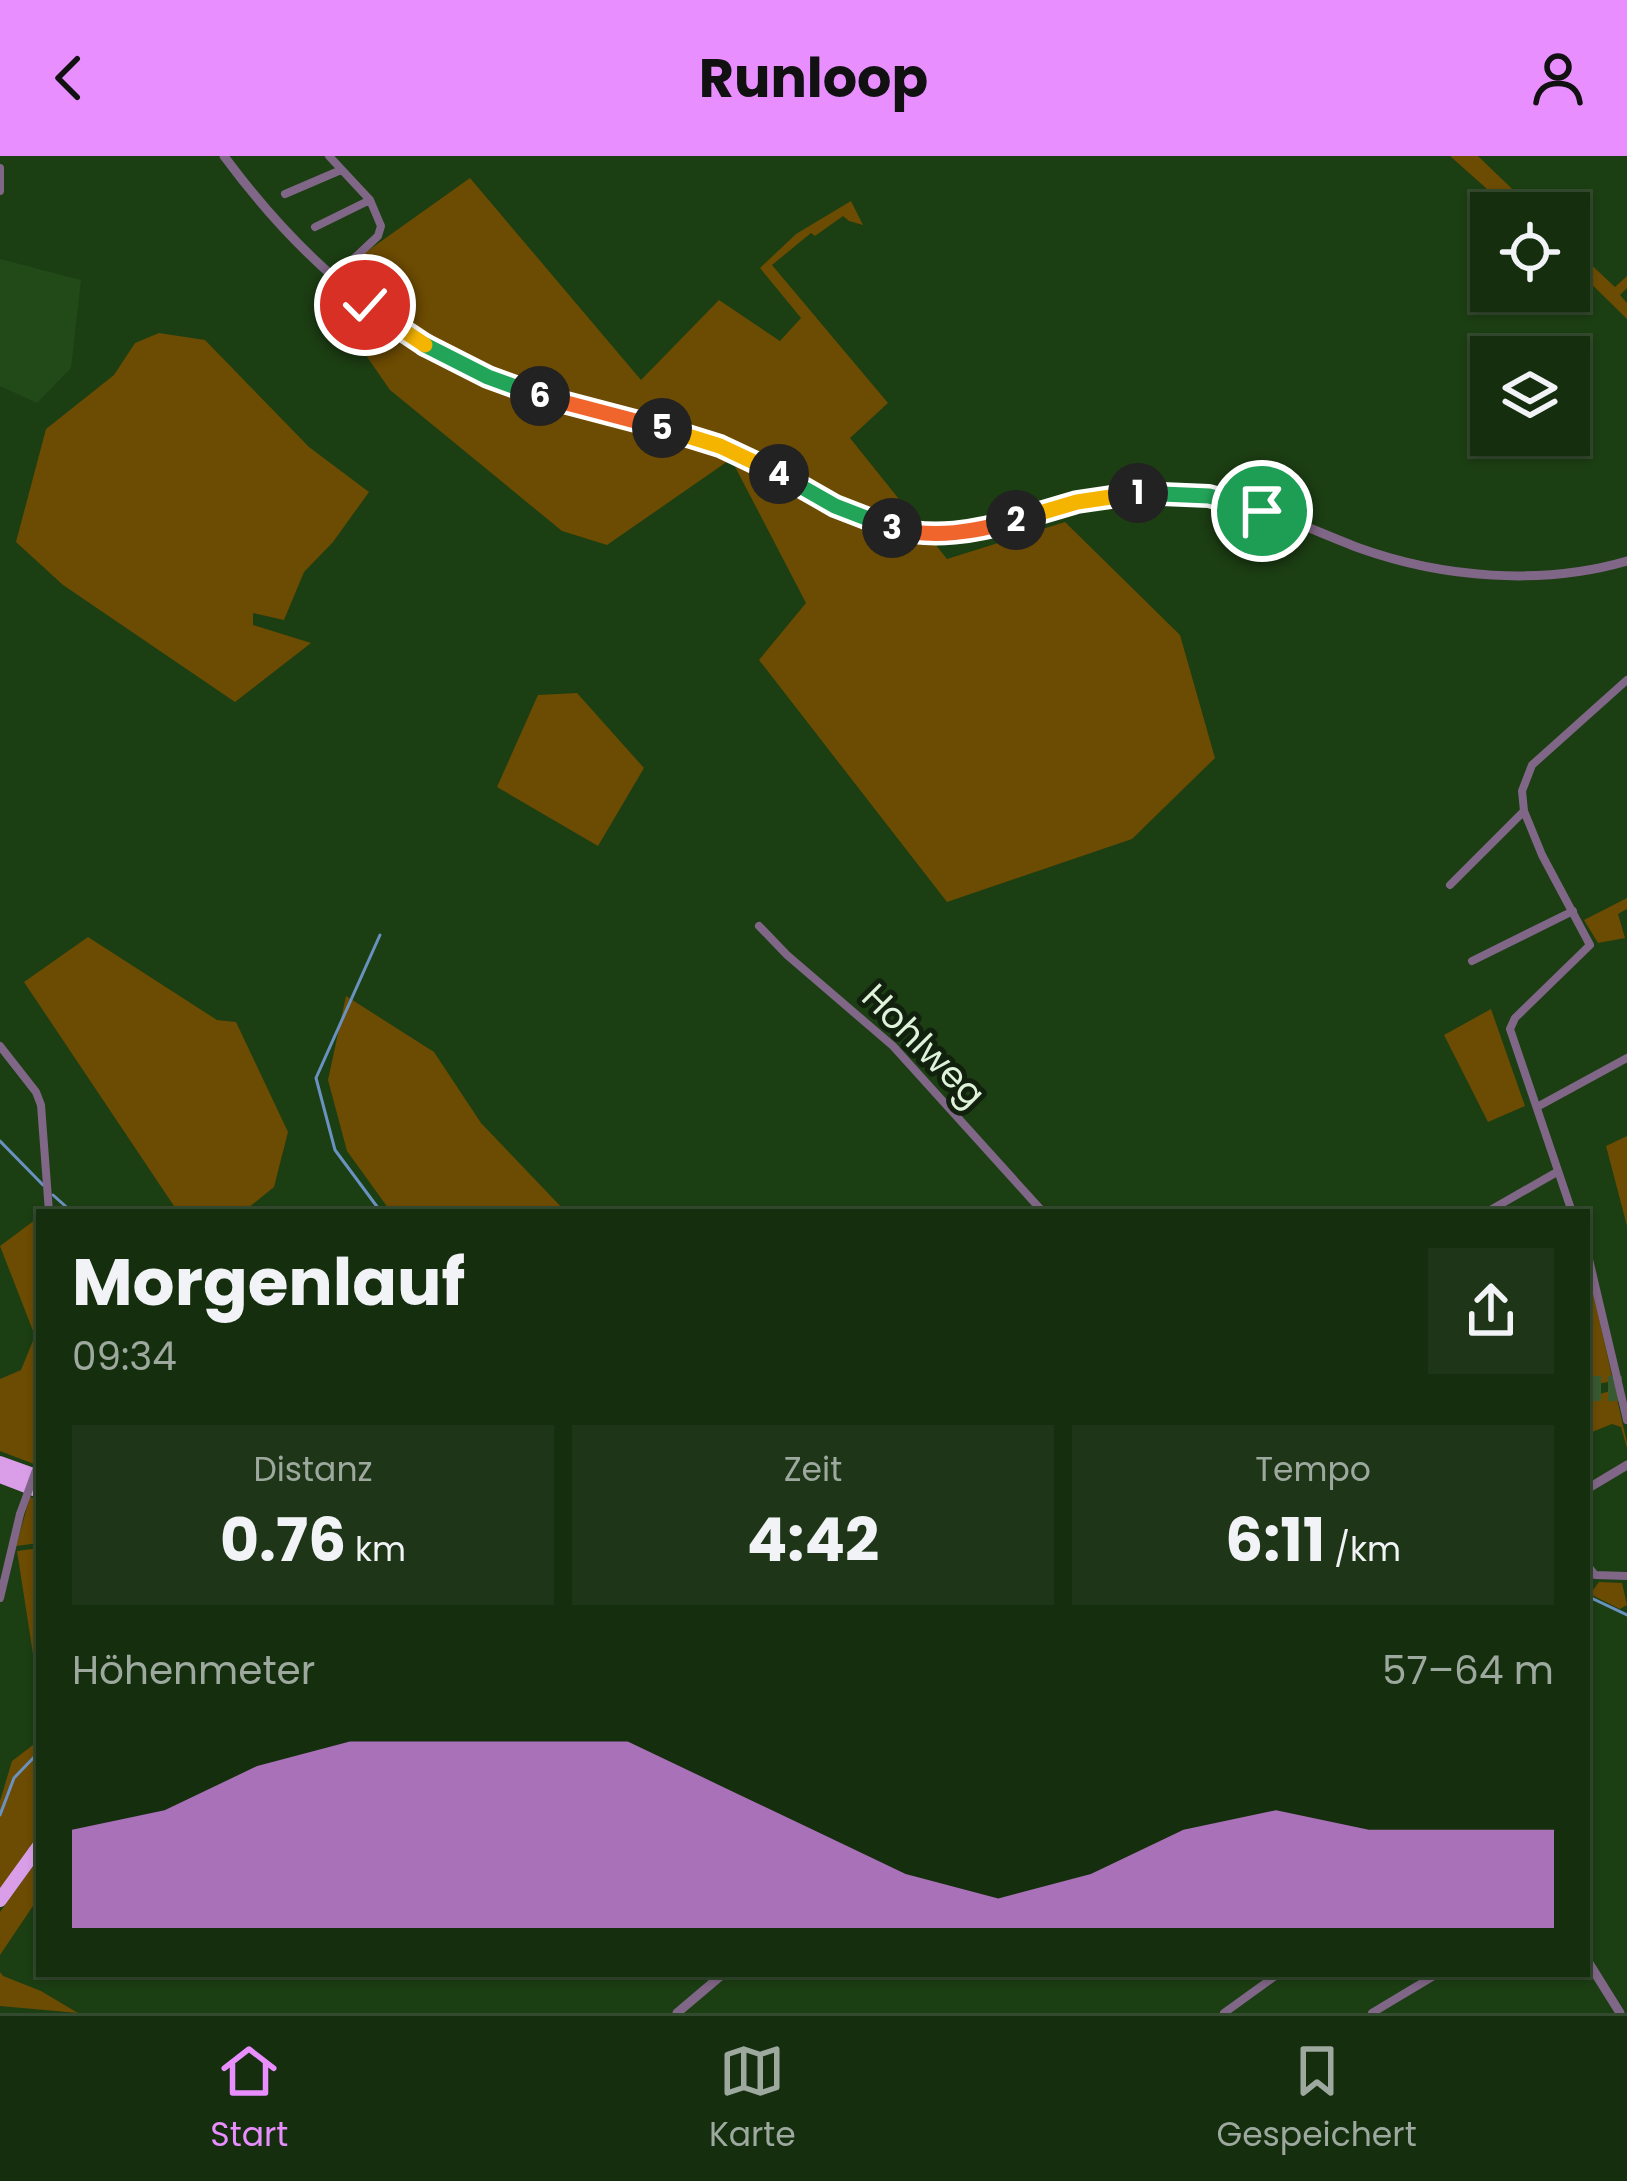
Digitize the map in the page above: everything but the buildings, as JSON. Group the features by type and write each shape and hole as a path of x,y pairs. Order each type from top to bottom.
{"highway":[{"path":"0,1463 34,1474"},
{"path":"0,1476 36,1490"},
{"path":"0,1900 36,1850"}],"street":[{"path":"224,156 271,216 332,279 394,326 488,377 567,405 720,446 871,522 909,532 965,532 1077,502 1168,492 1209,496 1256,509 1387,557 1448,572 1526,575 1627,562"},
{"path":"329,156 378,213 378,236 332,279"},
{"path":"0,168 0,191"},
{"path":"284,194 341,170"},
{"path":"315,226 370,200"},
{"path":"1571,1209 1510,1029 1514,1018 1590,945 1524,811 1523,778 1538,758 1627,680"},
{"path":"1450,885 1524,811"},
{"path":"1472,961 1573,911"},
{"name":"Hohlweg","path":"759,926 893,1046 1040,1209"},
{"path":"0,1046 41,1105 49,1209"},
{"path":"1537,1108 1627,1058"},
{"path":"1492,1209 1557,1172"},
{"path":"1590,1268 1627,1420"},
{"path":"1590,1487 1627,1465"},
{"path":"0,1598 36,1470"},
{"path":"1590,1569 1594,1575 1627,1576"},
{"path":"1590,1965 1620,2013"},
{"path":"676,2013 719,1977"},
{"path":"1225,2013 1274,1977"},
{"path":"1372,2013 1432,1977"}],"shaded area":[{"path":"1450,156 1478,156 1515,192 1490,192"},
{"path":"470,178 641,380 719,300 780,341 801,318 760,268 796,234 851,201 863,225 843,216 815,236 811,233 772,265 888,403 850,438 947,559 1065,522 1180,635 1215,758 1132,839 947,902 759,660 806,603 731,459 607,545 562,531 390,390 322,292 352,262"},
{"path":"0,259 81,280 71,368 37,403 0,386"},
{"path":"1590,264 1615,287 1627,276 1627,288 1620,295 1627,303 1627,319 1590,283"},
{"path":"159,333 205,340 309,447 369,492 304,572 284,620 253,613 253,625 311,643 235,702 63,585 16,542 46,429 114,375 135,343"},
{"path":"577,693 644,768 598,846 497,787 538,695"},
{"path":"1627,898 1627,909 1618,914 1625,938 1598,943 1584,920"},
{"path":"88,937 217,1020 236,1022 288,1132 274,1187 247,1209 176,1209 24,982"},
{"path":"346,996 434,1052 481,1123 563,1209 389,1209 347,1151 328,1080"},
{"path":"1491,1009 1525,1106 1488,1122 1444,1035"},
{"path":"1627,1136 1627,1226 1606,1146"},
{"path":"36,1219 34,1464 0,1451 0,1379 21,1370 35,1336 0,1246"},
{"path":"1590,1292 1613,1381 1590,1385"},
{"path":"1615,1390 1627,1448 1621,1427 1612,1424 1590,1433 1590,1396"},
{"path":"30,1497 36,1499 36,1543 16,1546"},
{"path":"36,1548 35,1667 17,1551"},
{"path":"1599,1582 1622,1583 1627,1605 1620,1609 1590,1594"},
{"path":"36,1743 36,1840 0,1890 0,1801 12,1761"},
{"path":"36,1862 36,1901 0,1955 0,1912"},
{"path":"0,1972 41,1991 78,2013 0,2006"}],"waterway":[{"path":"379,1209 335,1150 316,1078 380,935"},
{"path":"0,1141 43,1185"},
{"path":"53,1195 69,1209"},
{"path":"1590,1597 1627,1615"},
{"path":"0,1815 14,1778 36,1755"}],"tunnel":[{"path":"1590,1383 1627,1383"},
{"path":"1590,1394 1627,1394"}],"route":[{"path":"365,305 429,347 488,377 567,405 720,446 835,506 909,532 965,532 1077,502 1133,493 1209,496 1262,511"}]}
